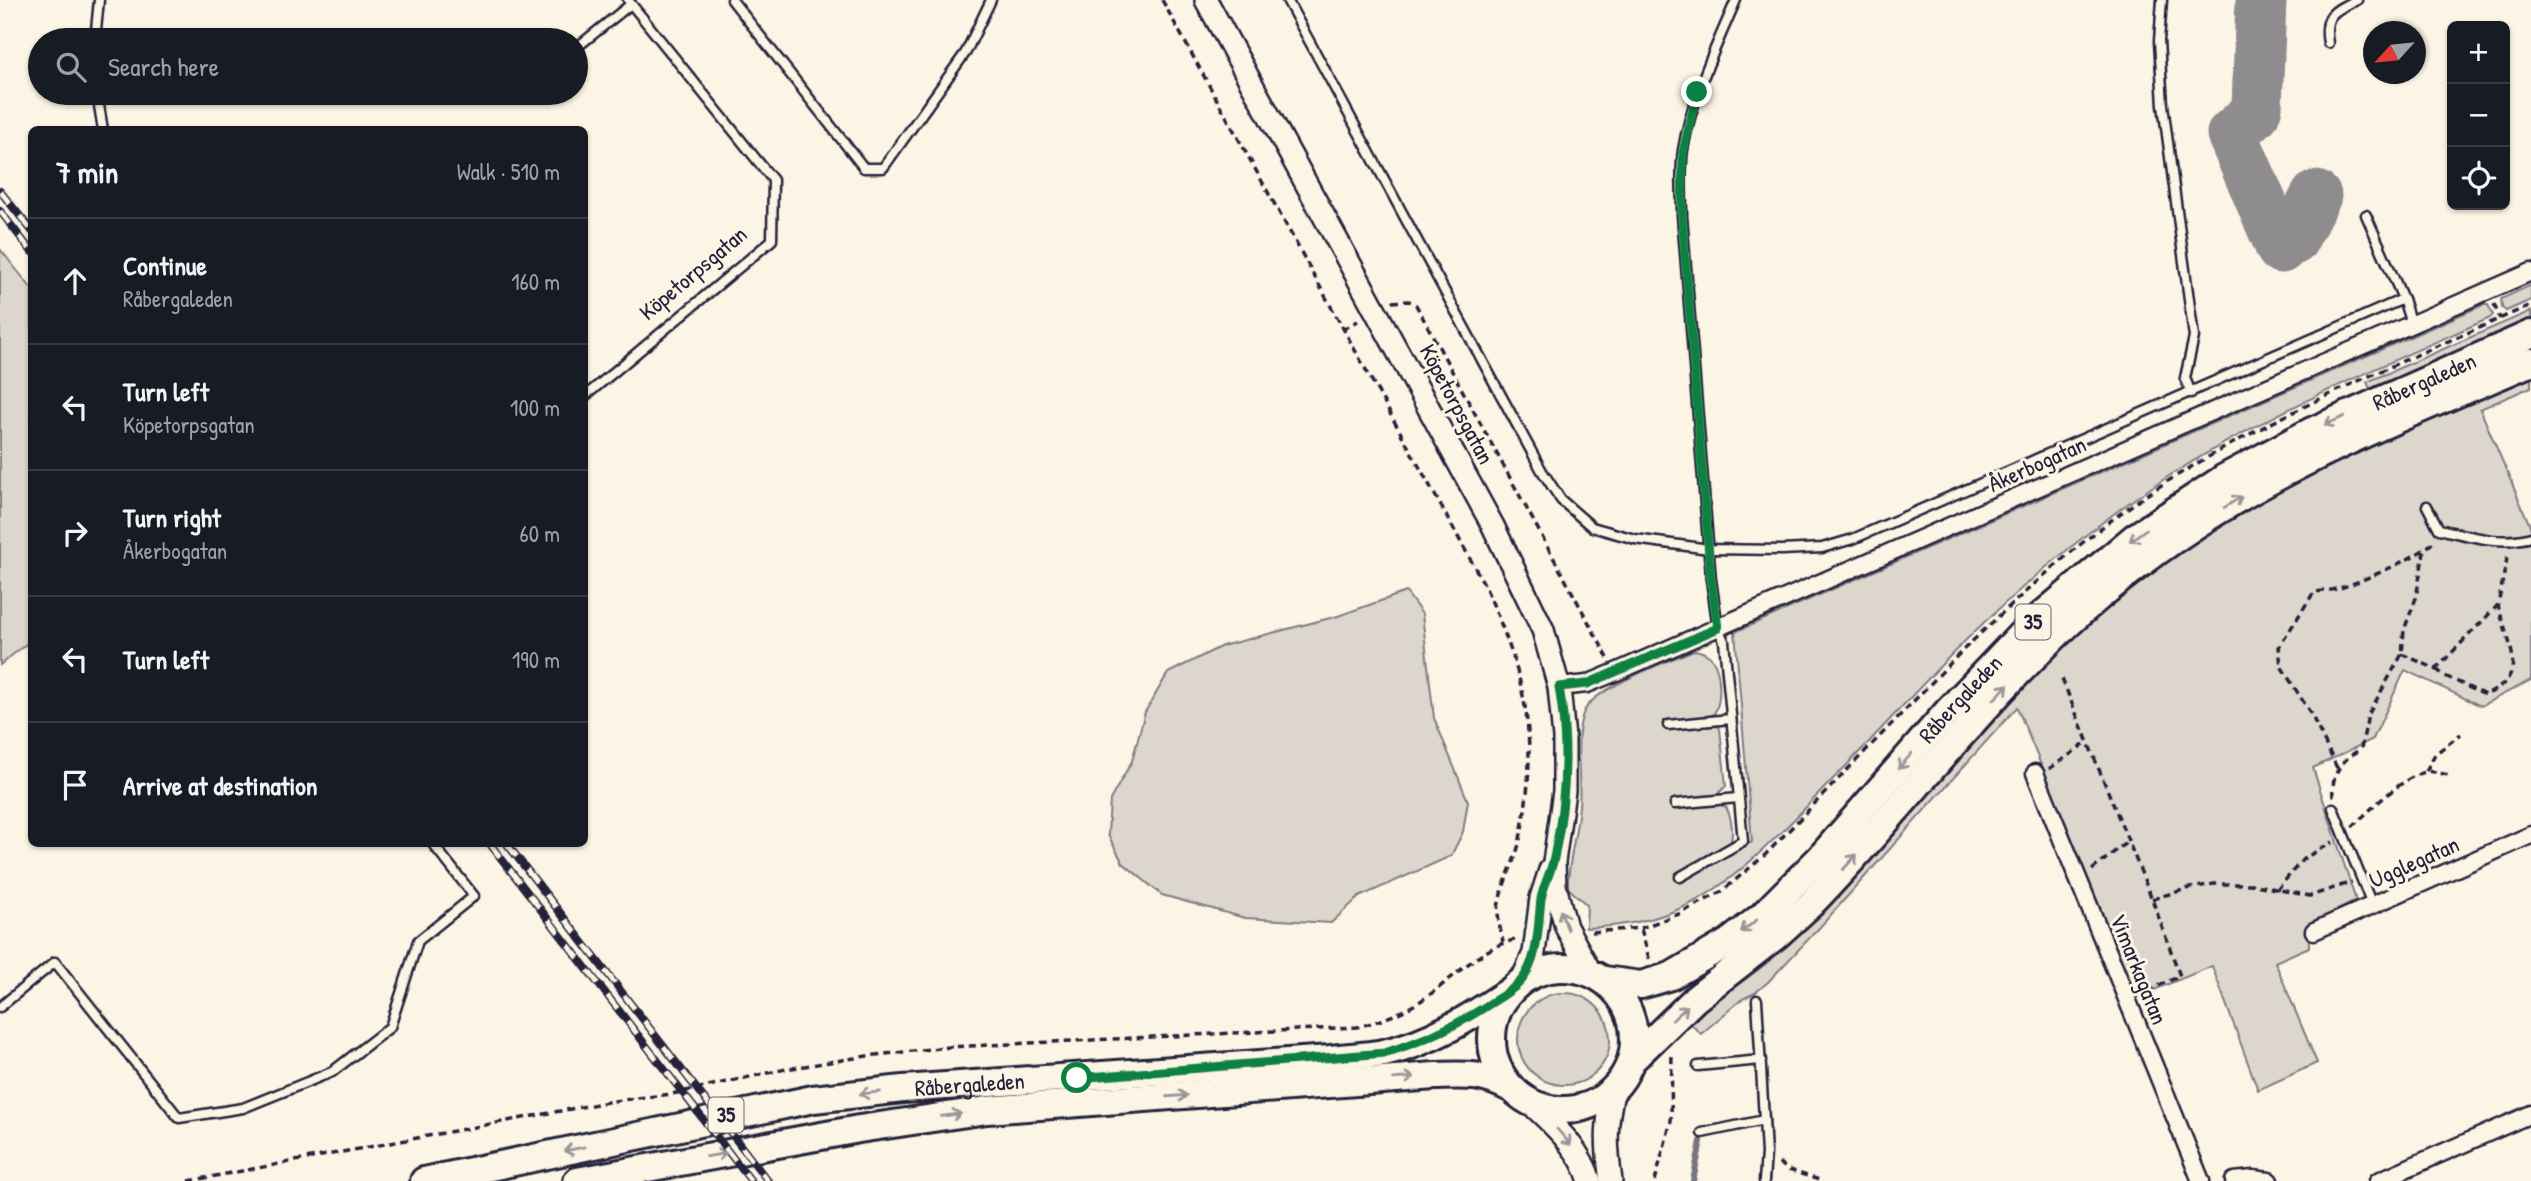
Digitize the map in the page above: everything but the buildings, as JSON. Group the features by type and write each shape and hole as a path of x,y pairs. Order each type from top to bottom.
{"main road":[{"name":"Råbergaleden","path":"1597,976 1642,985 1671,976 1729,942 1762,916 1820,858 1948,711 2029,626 2135,537 2224,478 2310,432 2531,334"},
{"name":"Råbergaleden","path":"1631,1061 1695,999 1810,905 2003,689 2099,597 2194,527 2277,476 2401,418 2531,362"},
{"name":"35","path":"1516,986 1538,972 1556,968 1574,968 1597,976 1620,996 1631,1016 1635,1038 1631,1061 1624,1076 1614,1089 1595,1103 1572,1110 1549,1109 1520,1095"},
{"name":"Råbergaleden","path":"424,1181 813,1099 903,1089 1385,1053 1466,1020 1516,986"},
{"path":"1516,986 1494,1020 1492,1041 1496,1062 1520,1095"},
{"name":"Råbergaleden","path":"577,1181 859,1129 987,1110 1476,1074 1494,1079 1520,1095"}],"street":[{"name":"Köpetorpsgatan","path":"1206,0 1517,571 1544,630 1563,713 1565,767 1554,862 1543,889 1534,953 1516,986"},
{"name":"Åkerbogatan","path":"1559,687 1587,684 1616,672 2531,272"},
{"name":"Vimarkagatan","path":"2036,775 2201,1181"},
{"name":"Ugglegatan","path":"2314,931 2531,835"},
{"name":"Köpetorpsgatan","path":"1554,862 1559,908 1566,927 1597,976"},
{"path":"1611,1181 1606,1147 1607,1117 1614,1089"},
{"path":"1520,1095 1561,1132 1578,1154 1590,1181"},
{"path":"2378,1181 2531,1114"},
{"path":"2234,1181 2269,1181"}],"lane":[{"path":"96,28 99,0"},
{"path":"732,0 864,168 883,168 966,52 991,0"},
{"path":"1287,0 1542,471 1561,500 1592,527 1635,539 1709,549 1822,548 1853,539 2403,299"},
{"path":"1680,877 1743,841 1724,641 1718,628 1709,549 1681,179 1683,152 1697,92 1736,0"},
{"path":"2162,0 2159,41 2163,105 2193,315 2194,337 2185,378 2191,393"},
{"path":"2328,43 2325,30 2327,20 2343,6 2357,0"},
{"path":"588,38 629,2"},
{"name":"Köpetorpsgatan","path":"588,394 772,240 773,180 629,2"},
{"path":"99,105 102,126"},
{"path":"2366,215 2403,299 2411,324"},
{"path":"2427,506 2439,529 2480,539 2512,542 2531,537"},
{"path":"1668,725 1731,719"},
{"path":"1675,804 1738,798"},
{"path":"2333,808 2372,905"},
{"path":"0,1007 55,962 179,1118 243,1108 332,1072 390,1027 418,941 474,896 435,847"},
{"path":"1756,1000 1766,1153 1764,1181"},
{"path":"1698,1066 1761,1060"},
{"path":"1702,1133 1764,1120"}],"path":[{"path":"1162,0 1484,584 1503,627 1524,691 1530,754 1519,845 1498,908 1503,942"},
{"path":"1343,329 1393,301 1416,305 1616,672"},
{"path":"2512,542 2505,560 2498,605 2503,626 2519,660"},
{"path":"2333,808 2332,787 2337,768 2350,755 2361,749 2368,715 2402,654 2404,630 2416,598 2424,551 2336,590 2314,592 2279,647 2281,666 2311,714 2337,768"},
{"path":"2436,669 2498,605"},
{"path":"2402,654 2485,695 2503,689 2516,676 2518,668"},
{"path":"2062,679 2129,841 2180,976 2128,1000"},
{"path":"2277,890 2303,859 2344,835 2375,804 2426,771 2435,754 2461,734"},
{"path":"2036,775 2088,742"},
{"path":"2426,771 2448,775"},
{"path":"2079,881 2129,841"},
{"path":"2152,899 2214,884 2251,884 2310,896 2361,879"},
{"path":"1641,928 1652,971"},
{"path":"1655,1181 1671,1121 1672,1049"},
{"path":"1766,1153 1789,1170 1822,1181"}],"shaded area":[{"path":"0,249 28,284 28,642 0,665"},
{"path":"2531,285 2531,300 2506,311 2502,308 2501,299"},
{"path":"2488,305 2493,315 2490,318 2346,382 2252,428 2162,480 2100,524 1987,619 1772,841 1714,890 1694,902 1655,918 1586,928 1587,905 1568,888 1568,881 1580,795 1578,739 1583,714 1596,698 1638,674 1694,650 1707,654 1716,666 1719,699 1710,718 1664,722 1665,728 1718,726 1720,729 1726,786 1716,796 1672,802 1673,809 1719,804 1726,807 1731,820 1732,836 1729,845 1676,876 1680,882 1752,842 1735,632"},
{"path":"2531,311 2531,320 2370,389 2367,382"},
{"path":"2531,376 2531,387 2480,409 2531,528 2531,680 2481,706 2405,670 2373,739 2313,768 2356,901 2309,924 2309,947 2275,962 2317,1063 2258,1090 2212,966 2137,997 2017,707 1768,982 1742,999 1701,1034 1690,1023 1775,956 1817,917 2025,685 2076,635 2148,574 2192,542 2285,487 2382,440"},
{"path":"1406,592 1422,614 1434,718 1468,801 1463,832 1451,856 1359,897 1331,923 1245,918 1162,895 1123,863 1108,835 1110,800 1132,761 1145,712 1168,673 1222,646 1338,616"},
{"path":"1564,993 1582,996 1597,1006 1607,1021 1610,1039 1607,1057 1597,1072 1582,1082 1564,1085 1546,1082 1531,1072 1521,1057 1518,1039 1521,1021 1531,1006 1546,996"}],"waterway":[{"path":"1693,1181 1701,1141"}],"taxiway":[{"path":"2261,0 2257,107 2254,114 2232,134 2281,248"},
{"path":"2279,243 2293,240 2316,196"}],"railway":[{"path":"0,191 28,226"},
{"path":"0,211 28,247"},
{"path":"492,847 751,1181"},
{"path":"509,847 768,1181"}],"route":[{"path":"1077,1078 1385,1053 1466,1020 1522,980 1534,953 1541,898 1545,879 1554,862 1560,825 1565,767 1559,687 1587,684 1718,628 1711,580 1682,216 1683,152 1697,92"}]}
